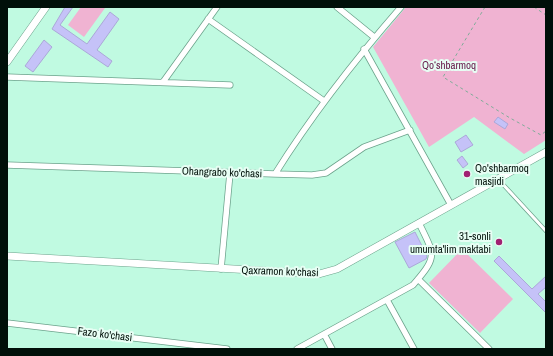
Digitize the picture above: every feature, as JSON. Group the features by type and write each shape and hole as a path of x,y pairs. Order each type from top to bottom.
{"street":[{"path":"7,62 46,7"},
{"path":"163,82 217,7"},
{"path":"337,7 374,37"},
{"name":"Ohangrabo ko'chasi","path":"7,165 275,174 324,101 364,49 402,7"},
{"path":"208,19 324,101"},
{"path":"364,49 451,205"},
{"path":"7,77 230,85"},
{"path":"275,174 326,173 364,147 410,130"},
{"name":"Qaxramon ko'chasi","path":"7,256 319,274 336,269 546,152"},
{"path":"221,269 230,172"},
{"path":"297,349 413,285 426,269 432,256 432,249 420,223"},
{"path":"418,279 489,349"},
{"path":"386,300 414,349"},
{"name":"Fazo ko'chasi","path":"7,323 226,349"},
{"path":"324,334 332,349"}],"lane":[{"path":"498,179 546,231"}],"path":[{"path":"485,7 443,77 541,135 546,132"},
{"path":"534,7 546,15"}],"green space":[{"path":"81,7 105,8 84,37 68,25"},
{"name":"Qo‘shbarmoq","path":"406,7 546,7 546,140 524,154 474,117 429,147 373,47"},
{"path":"462,249 513,299 480,333 429,283"}],"building":[{"path":"65,7 73,7 60,25 87,44 110,12 119,19 97,50 112,61 108,67 52,29"},
{"path":"44,40 52,47 33,72 25,66"},
{"path":"498,117 508,124 505,129 494,122"},
{"path":"466,135 473,145 461,152 455,142"},
{"path":"462,156 468,164 463,168 457,160"},
{"path":"415,232 427,256 426,259 409,268 395,242"},
{"path":"499,256 532,289 546,276 546,287 538,294 546,302 546,313 494,261"}],"place":[{"name":"Qo'shbarmoq masjidi","path":"467,174"},
{"name":"31-sonli umumta'lim maktabi","path":"499,242"}]}
